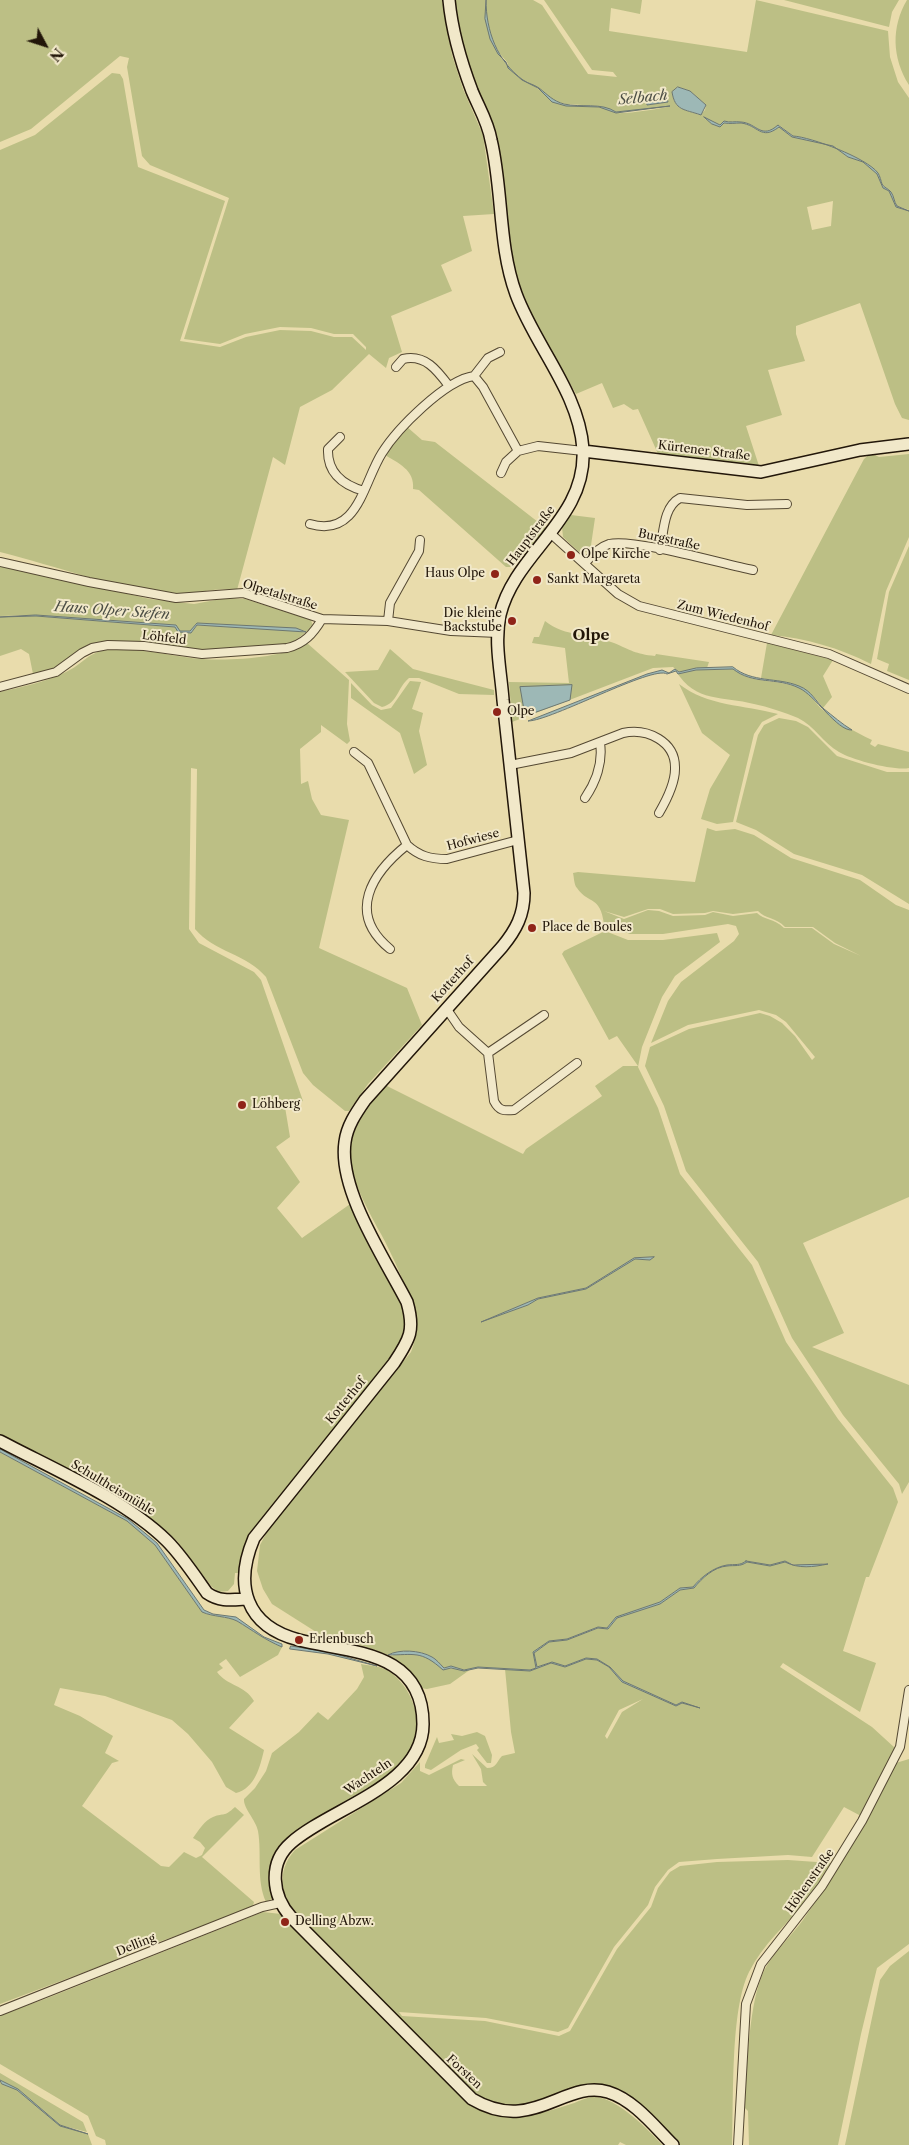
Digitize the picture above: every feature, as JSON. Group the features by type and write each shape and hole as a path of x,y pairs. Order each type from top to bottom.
{"street":[{"name":"Hauptstraße","path":"449,0 460,56 492,144 503,226 515,293 573,406 583,451 580,477 572,501 564,516 511,586 500,614 498,633 518,840"},
{"path":"310,524 322,528 331,527 344,520 354,511 381,454 394,436 449,386 457,380 474,376 488,358 500,352"},
{"path":"396,367 403,360 419,359 432,366 449,386"},
{"path":"474,376 483,387 518,451"},
{"path":"340,437 328,450 330,466 344,482 364,491"},
{"name":"Kürtener Straße","path":"583,451 761,472 860,450 909,444"},
{"path":"501,473 506,462 518,451 538,446 583,451"},
{"path":"660,550 667,512 670,505 680,498 747,505 787,504"},
{"name":"Zum Wiedenhof","path":"550,533 618,594 639,606 829,654 909,689"},
{"path":"388,622 390,603 419,550 420,540"},
{"name":"Burgstraße","path":"585,563 598,550 608,545 630,544 753,570"},
{"name":"Olpetalstraße","path":"0,562 89,582 176,598 243,593 322,619 388,622 451,631 498,633"},
{"name":"Löhfeld","path":"0,687 56,672 87,650 108,645 144,646 202,654 297,646 306,640 322,619"},
{"path":"510,765 550,759 600,743 623,733 640,732 657,737 673,756 675,772 659,813"},
{"path":"585,798 600,763 600,743"},
{"path":"354,752 368,763 407,845 375,878 366,897 369,917 374,930 381,942 390,949"},
{"name":"Hofwiese","path":"407,845 423,857 447,859 518,840"},
{"name":"Kotterhof","path":"247,1599 244,1573 254,1538 408,1343 412,1330 407,1302 347,1183 344,1156 345,1141 352,1119 382,1080 502,947 518,926 524,908 518,840"},
{"path":"446,1008 459,1027 488,1053 494,1102 497,1108 504,1111 514,1110 577,1063"},
{"path":"488,1053 544,1015"},
{"name":"Schultheismühle","path":"0,1441 75,1481 146,1523 167,1542 208,1593 215,1598 226,1601 247,1599"},
{"name":"Wachteln","path":"247,1599 260,1618 275,1630 290,1637 364,1652 396,1668 409,1681 417,1695 423,1720 420,1746 410,1762 399,1774 290,1843 282,1854 275,1876 275,1887 280,1903"},
{"name":"Höhenstraße","path":"738,2145 746,2004 762,1964 822,1886 862,1821 900,1747 909,1690"},
{"name":"Delling","path":"0,2011 262,1907 280,1903"},
{"name":"Forsten","path":"280,1903 291,1917 472,2099 492,2108 519,2112 550,2104 586,2091 606,2092 629,2104 673,2145"}],"green space":[{"path":"0,0 442,0 452,55 463,89 483,135 494,214 463,216 472,251 441,265 452,291 391,316 402,352 389,358 386,368 369,354 332,390 300,407 285,465 273,457 237,590 222,589 184,593 154,591 109,582 0,552 0,150 35,135 112,73 120,74 123,79 138,167 225,201 180,341 220,347 246,337 280,330 311,331 334,337 352,337 366,350 366,347 353,334 334,334 311,328 280,327 245,334 220,344 184,339 229,198 150,165 142,156 127,67 129,58 120,56 31,129 0,142"},
{"path":"454,0 485,0 486,13 486,0 533,0 542,5 588,74 617,77 613,72 592,70 544,0 642,0 640,14 611,8 609,31 747,52 756,0 888,31 890,57 898,82 909,98 909,210 897,206 891,192 882,184 878,173 872,167 863,161 837,149 848,157 863,162 877,174 883,188 889,191 896,207 909,211 909,420 902,418 895,404 860,303 796,326 796,334 805,361 768,370 782,415 746,426 759,466 749,468 659,456 638,409 633,410 624,404 613,408 602,383 576,394 526,305 514,273 497,141 490,117 477,91 464,52","holes":["495,46 507,62 509,67 505,63 499,54","511,70 523,80 539,88 553,101 566,104 599,106 616,112 670,106 621,113 615,112 599,107 559,104 552,101 535,87 525,82","678,87 690,91 706,105 705,110 700,115 681,108 675,103 672,92","666,94 668,102 647,105 646,99","703,118 720,125 724,121 747,123 764,131 779,125 793,136 825,144 792,137 779,127 768,133 741,123 724,123 720,127","833,201 831,226 812,230 807,207"]},
{"path":"784,0 899,0 892,12 889,27"},
{"path":"907,0 909,0 909,85 899,64 896,42 898,21"},
{"path":"406,426 422,440 435,442 547,529 512,567 506,567 419,490 413,489 413,482 405,468 385,455"},
{"path":"871,453 879,457 909,454 909,537 886,591 871,664 847,653 822,645 771,635 864,459"},
{"path":"571,515 595,518 590,552 579,552 563,537 562,527"},
{"path":"909,546 909,680 887,671 889,664 877,659 889,592"},
{"path":"0,565 150,599 194,604 226,598 245,599 311,620 313,626 306,632 302,630 197,623 190,632 179,631 176,625 36,615 0,616"},
{"path":"36,616 175,627 179,632 191,633 197,625 295,630 305,633 293,642 279,645 204,650 144,642 104,641 89,644 55,668 33,674 29,654 21,649 0,656 0,617"},
{"path":"545,621 561,630 605,640 643,654 655,656 656,654 709,662 707,668 679,672 673,667 653,668 512,722 509,682 569,683 565,648 532,643 534,637 539,637"},
{"path":"307,643 349,680 347,724 350,741 347,744 321,725 321,732 300,749 301,784 308,781 312,799 321,815 349,820 319,948 407,988 422,1025 368,1084 349,1111 345,1111 313,1085 303,1073 266,977 250,963 211,943 195,929 197,769 191,768 189,929 199,943 254,972 261,980 303,1101 285,1107 290,1137 276,1147 300,1182 277,1208 302,1238 353,1202 405,1303 406,1343 265,1520 241,1573 235,1573 234,1584 228,1591 219,1592 212,1587 177,1541 142,1512 88,1481 0,1436 0,692 58,676 101,651 120,649 215,660 271,655 297,648"},
{"path":"767,643 833,660 823,676 832,697 823,708 817,700 803,689 788,683 761,678"},
{"path":"390,649 413,669 494,690 494,695 459,694 419,678 409,678 394,699 382,707 374,703 345,672 378,670"},
{"path":"733,669 748,677 802,689 835,719 872,740 870,744 875,747 878,744 909,752 909,768 902,769 884,766 845,755 833,748 809,725 798,718 759,705 701,693 692,689 676,671 678,673 696,670"},
{"path":"410,681 421,682 412,709 423,713 419,731 427,765 414,774 400,733 351,698 351,683 372,705 381,710 391,708"},
{"path":"679,684 702,697 714,701 778,714 762,722 754,734 733,822 717,824 701,819 710,789 730,755 702,733"},
{"path":"779,718 796,721 808,727 837,756 887,772 909,772 909,904 862,875 794,854 756,830 736,822 758,735 764,725"},
{"path":"707,828 716,831 735,829 754,835 791,858 860,880 896,905 909,910 909,1197 803,1243 844,1333 812,1347 909,1385 909,1482 902,1494 899,1484 843,1415 792,1338 758,1262 686,1171 664,1106 645,1066 650,1047 689,1029 760,1013 782,1023 795,1036 812,1060 815,1057 786,1022 776,1015 759,1010 688,1025 651,1043 668,1001 681,982 734,941 739,934 736,926 728,924 663,934 630,934 604,924 597,904 581,893 576,887 573,873 695,882","holes":["648,909 660,909 673,914 713,911 733,914 758,911 778,921 785,927 813,927 835,943 861,956 834,944 812,928 784,928 777,922 757,913 733,916 713,912 705,915 673,916 659,911 648,910 624,919 604,911 624,917"]},
{"path":"605,931 628,940 663,940 717,933 720,942 675,976 662,997 642,1047 638,1067 658,1108 680,1174 752,1265 786,1342 838,1419 893,1488 898,1502 869,1577 866,1577 843,1651 876,1663 860,1712 783,1663 780,1667 872,1727 895,1748 861,1816 844,1807 812,1857 788,1855 679,1862 668,1870 655,1887 648,1905 614,1947 568,2028 558,2032 486,2018 399,2012 402,2016 485,2021 559,2036 570,2031 617,1949 651,1907 658,1888 670,1872 680,1866 717,1862 788,1860 831,1863 806,1901 761,1952 749,1972 743,1988 734,2056 732,2145 678,2145 615,2091 510,2109 481,2101 296,1919 299,1916 284,1892 283,1875 285,1866 295,1850 401,1783 420,1762 420,1771 429,1775 461,1759 465,1760 453,1765 453,1779 459,1786 487,1786 483,1782 481,1769 472,1754 487,1768 490,1768 495,1766 502,1756 515,1753 505,1669 530,1671 551,1663 565,1667 586,1659 597,1660 609,1667 622,1682 676,1706 682,1703 699,1708 682,1702 676,1705 623,1681 610,1667 597,1659 586,1658 565,1666 551,1662 537,1667 534,1653 549,1642 567,1640 599,1628 608,1629 617,1618 660,1604 680,1590 694,1588 717,1568 708,1573 693,1587 680,1588 660,1602 616,1617 607,1628 598,1627 567,1639 549,1641 533,1652 536,1668 530,1670 478,1667 464,1670 451,1666 444,1668 434,1658 422,1653 404,1651 388,1655 364,1646 324,1637 272,1604 263,1589 257,1571 260,1545 270,1526 411,1352 416,1336 417,1320 415,1308 390,1252 369,1212 354,1175 351,1158 352,1141 358,1124 369,1106 385,1085 523,1154 526,1149 602,1096 595,1086 623,1066 638,1066 617,1036 609,1040 562,954 564,951","holes":["654,1257 650,1260 635,1259 586,1289 538,1299 528,1305 481,1322 538,1298 586,1288 634,1258","747,1561 770,1565 785,1561 801,1566 827,1563 806,1567 796,1566 785,1562 770,1566 747,1562 740,1565 717,1568 740,1564","643,1699 622,1712 607,1739 605,1736 619,1710"]},
{"path":"0,1452 127,1521 155,1545 202,1612 237,1621 282,1647 278,1655 240,1677 226,1659 219,1664 223,1668 217,1672 221,1677 246,1692 254,1701 229,1728 264,1750 256,1776 248,1787 236,1793 226,1787 212,1762 188,1734 172,1720 105,1696 60,1688 54,1705 80,1716 113,1736 105,1753 119,1761 112,1763 82,1806 161,1866 169,1867 184,1852 196,1858 202,1855 205,1848 193,1838 207,1821 213,1817 226,1814 235,1807 244,1815 202,1857 254,1902 252,1909 136,1950 111,1962 0,2004"},
{"path":"407,1653 430,1658 443,1670 471,1669 450,1684 427,1689 420,1688 403,1665 390,1656"},
{"path":"361,1664 387,1670 404,1686 416,1713 417,1732 415,1741 411,1750 392,1773 288,1841 273,1898 266,1902 261,1885 258,1831 245,1806 244,1799 255,1788 266,1771 272,1753 299,1732 318,1712 328,1720 357,1689 364,1677"},
{"path":"477,1732 485,1736 492,1755 491,1763 487,1763 477,1750 479,1748 476,1744 461,1750 431,1770 425,1768 437,1737 439,1743 454,1740 451,1734 462,1736"},
{"path":"909,1759 909,1944 877,1968 838,2145 749,2145 748,2111 743,2106 753,2007 761,1978 769,1962 803,1920 840,1863 864,1824 896,1763"},
{"path":"263,1912 281,1914 472,2106 498,2115 520,2116 542,2113 588,2098 602,2098 612,2102 631,2115 662,2145 626,2145 620,2142 618,2145 106,2145 105,2140 96,2136 88,2116 0,2064 0,2015 45,1999"},
{"path":"909,1951 909,2145 845,2145 880,1980 890,1966"},
{"path":"0,2073 83,2122 87,2132 60,2125 18,2089 0,2080"},
{"path":"0,2082 17,2090 60,2126 88,2134 92,2145 0,2145"}],"water":[{"path":"486,0 491,34 503,59 498,54 490,39 485,19"},
{"path":"507,64 523,80 539,88 560,103 604,107 616,112 670,106 616,113 599,107 566,106 552,102 538,88 522,80 508,68"},
{"path":"678,87 690,91 706,105 701,115 685,110 675,103 672,92"},
{"path":"666,94 668,102 647,105 646,99"},
{"path":"704,117 720,125 724,121 741,122 746,123 763,131 778,125 793,136 825,144 792,137 779,127 768,133 760,131 747,124 741,123 724,123 720,127 712,124"},
{"path":"837,149 863,161 872,167 878,173 883,185 891,192 897,206 909,211 896,207 889,191 883,188 877,174 863,162 848,157"},
{"path":"36,615 176,625 180,631 190,631 197,623 296,628 306,632 197,625 191,633 178,632 175,627 36,616 0,617"},
{"path":"733,667 756,678 791,683 803,688 824,709 852,730 840,725 799,688 749,677 733,669 696,670 678,674 676,671 667,674 658,673 623,685 540,719 528,721 647,674 662,670 669,673 675,669 679,672 696,668"},
{"path":"572,685 570,700 528,715 524,710 520,687"},
{"path":"654,1257 650,1260 635,1259 586,1289 538,1299 528,1305 481,1322 538,1298 586,1288 634,1258"},
{"path":"0,1449 128,1519 157,1543 204,1610 213,1614 236,1617 264,1637 282,1644 282,1647 264,1638 237,1621 202,1612 155,1545 127,1521 0,1452"},
{"path":"746,1561 770,1565 785,1561 793,1565 785,1562 770,1566 747,1562 740,1565 717,1568 727,1565"},
{"path":"828,1564 806,1567 793,1565"},
{"path":"717,1568 694,1588 680,1590 660,1604 617,1618 608,1629 598,1628 567,1640 549,1642 534,1653 537,1667 552,1662 565,1666 586,1658 597,1659 610,1667 623,1681 676,1705 682,1702 700,1708 682,1703 676,1706 622,1682 609,1667 597,1660 586,1659 565,1667 551,1663 530,1671 478,1668 464,1671 451,1668 443,1670 423,1656 411,1654 388,1655 404,1651 422,1653 434,1658 444,1668 451,1666 464,1670 478,1667 530,1670 536,1668 533,1652 549,1641 567,1639 598,1627 607,1628 616,1617 660,1602 680,1588 693,1587 704,1576"},
{"path":"291,1646 329,1652 377,1666 328,1654 290,1649"},
{"path":"0,2080 18,2089 60,2125 88,2134 60,2126 17,2090 2,2084"}],"place":[{"name":"Olpe Kirche","path":"571,555"},
{"name":"Haus Olpe","path":"495,574"},
{"name":"Sankt Margareta","path":"537,580"},
{"name":"Die kleine Backstube","path":"512,621"},
{"name":"Olpe","path":"497,712"},
{"name":"Place de Boules","path":"532,928"},
{"name":"Löhberg","path":"242,1105"},
{"name":"Erlenbusch","path":"299,1640"},
{"name":"Delling Abzw.","path":"285,1922"}],"district":[{"name":"Olpe","path":"591,636"}],"water label":[{"name":"Selbach","path":"643,98"},
{"name":"Haus Olper Siefen","path":"112,611"}]}
